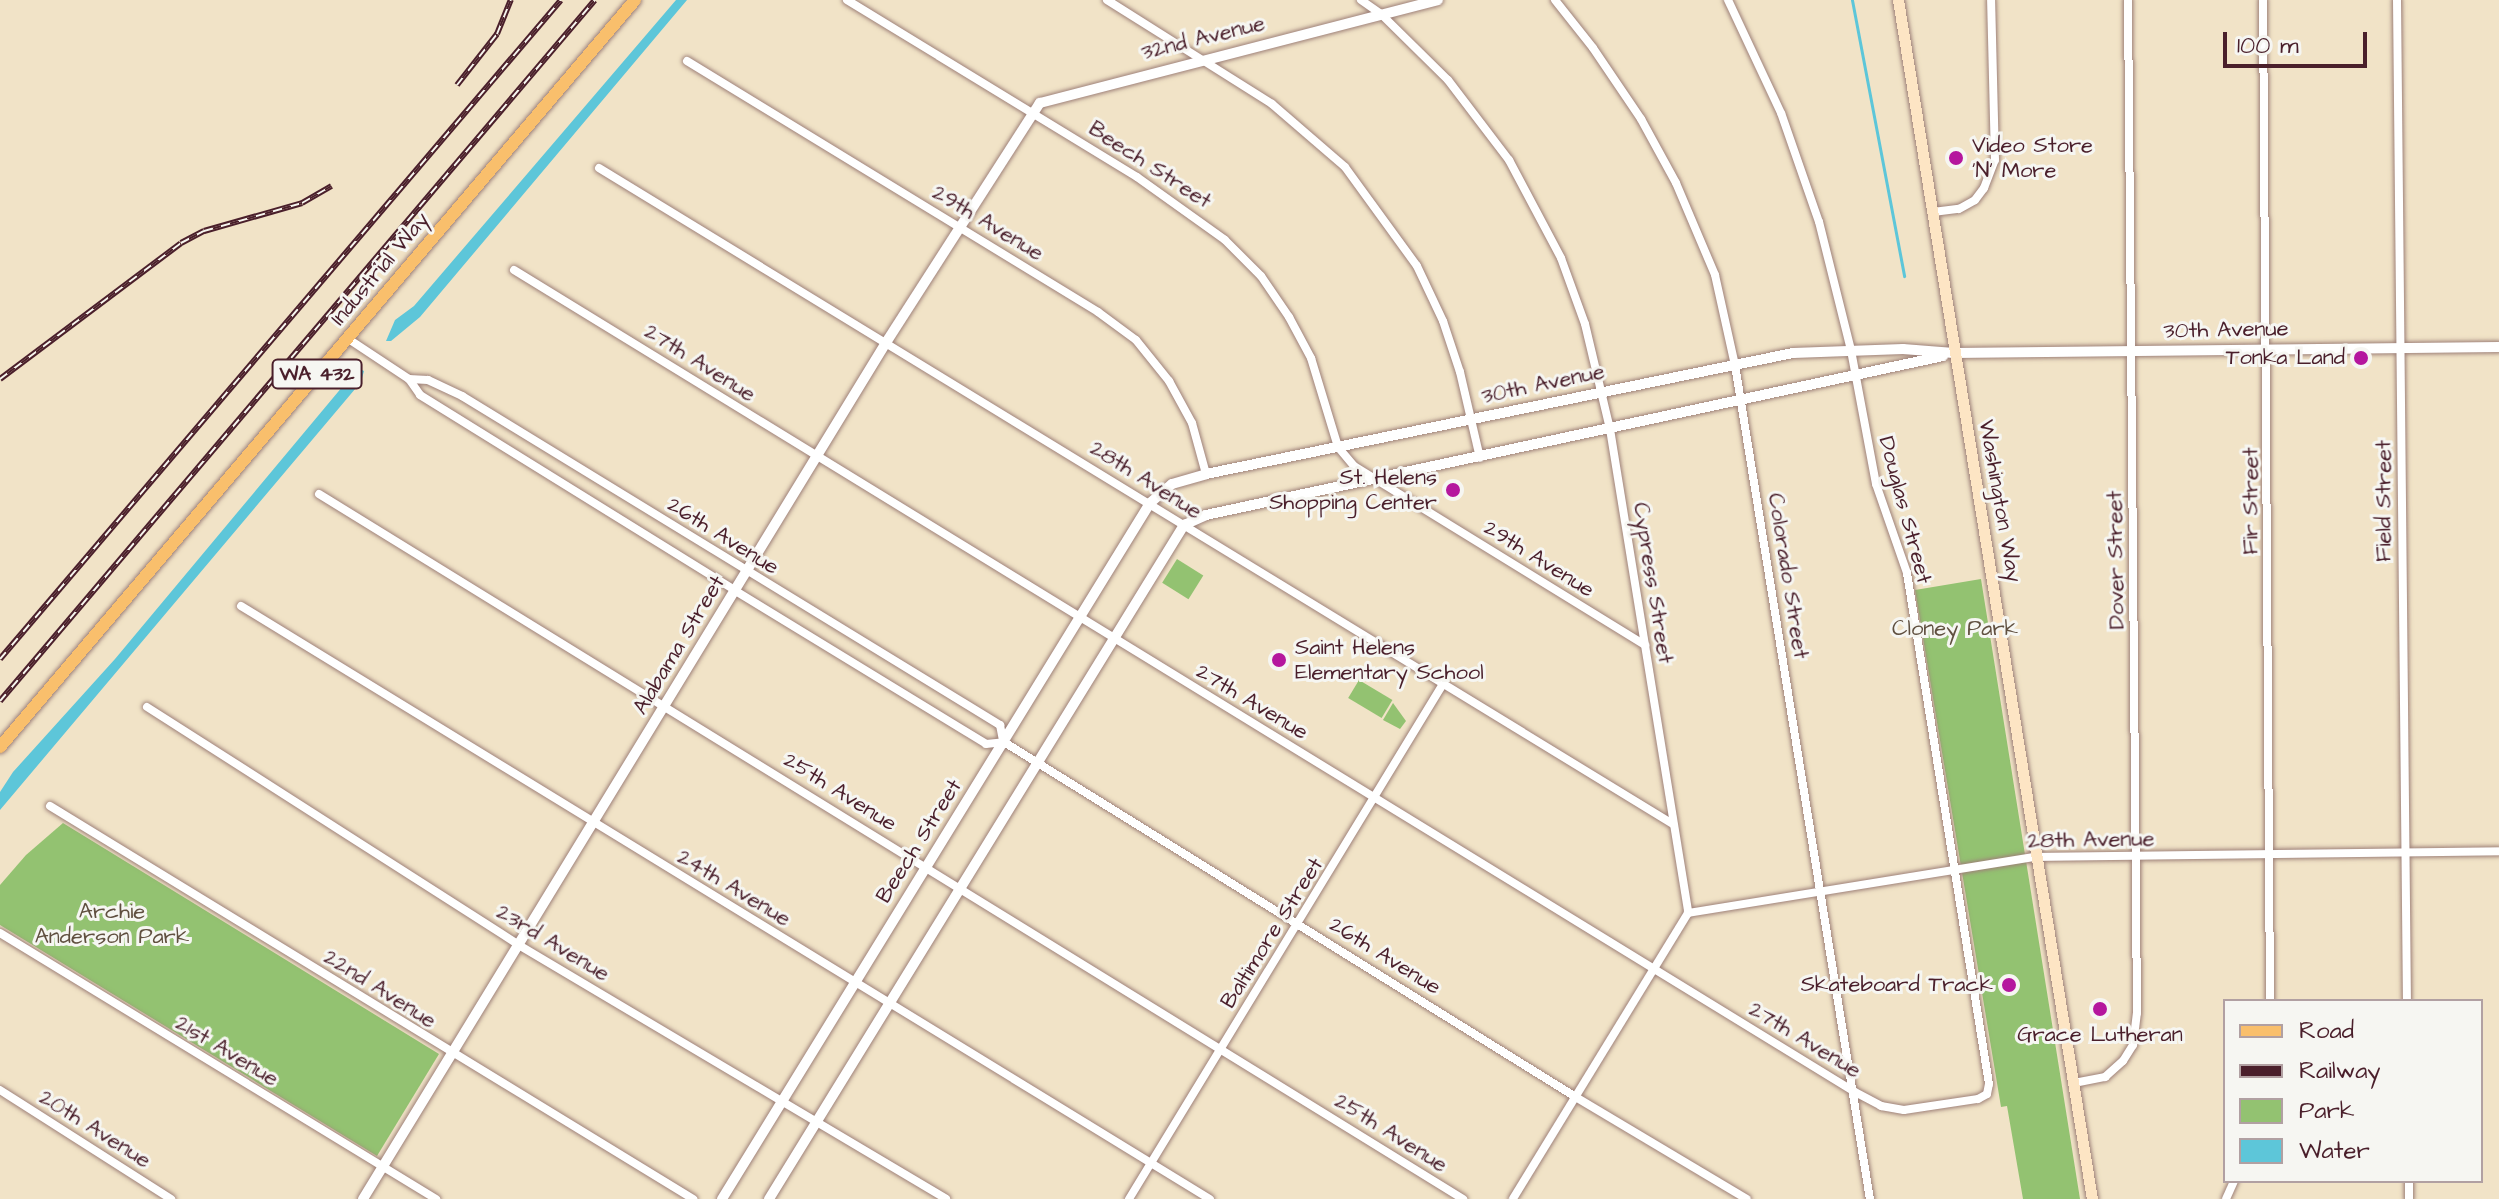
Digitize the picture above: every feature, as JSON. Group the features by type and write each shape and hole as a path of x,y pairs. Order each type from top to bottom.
{"main road":[{"name":"Industrial Way","path":"0,747 635,0"},
{"name":"Washington Way","path":"1898,0 2092,1199"}],"street":[{"name":"Beech Street","path":"847,0 1187,210 1225,240 1261,276 1311,358 1338,447"},
{"path":"1107,0 1204,59 1310,134 1345,167 1388,221 1417,266 1443,321 1480,458"},
{"name":"Cypress Street","path":"1361,0 1381,14 1448,80 1483,123 1537,207 1561,258 1585,324 1610,429 1688,913"},
{"name":"32nd Avenue","path":"1030,113 1051,97 1438,0"},
{"name":"Colorado Street","path":"1555,0 1593,48 1641,119 1676,183 1715,275 1735,365 1870,1199"},
{"name":"Douglas Street","path":"1728,0 1781,113 1819,222 1851,350 1876,484 1907,573 1989,1084 1987,1094"},
{"path":"1933,212 1959,209 1975,200 1984,188 1995,160 1991,0"},
{"name":"Dover Street","path":"2074,1083 2105,1077 2115,1071 2133,1045 2137,1013 2128,0"},
{"name":"Fir Street","path":"2263,0 2270,999"},
{"name":"Field Street","path":"2397,0 2407,999"},
{"name":"29th Avenue","path":"687,61 1098,312 1136,340 1169,381 1192,423 1206,474"},
{"name":"Alabama Street","path":"363,1199 517,944 594,825 734,590 1030,113"},
{"name":"28th Avenue","path":"599,168 887,341 1673,824"},
{"name":"27th Avenue","path":"514,270 1855,1092 1881,1106 1904,1110 1978,1099 1987,1094"},
{"name":"26th Avenue","path":"347,338 409,379 420,395 734,590 986,744 1004,742 1574,1096 1747,1199"},
{"name":"30th Avenue","path":"1150,503 1172,484 1206,474 1793,353 1903,349 1954,353 2499,347"},
{"name":"30th Avenue","path":"1184,525 1206,515 1954,353"},
{"name":"26th Avenue","path":"409,379 428,380 462,396 1000,725 1004,742"},
{"name":"29th Avenue","path":"1338,447 1354,466 1645,645"},
{"name":"25th Avenue","path":"319,494 1223,1048 1463,1199"},
{"name":"Beech Street","path":"722,1199 1150,503"},
{"path":"769,1199 1184,525"},
{"name":"24th Avenue","path":"241,606 594,825 1210,1199"},
{"name":"Baltimore Street","path":"1129,1199 1443,684"},
{"name":"23rd Avenue","path":"147,707 517,944 783,1099 946,1199"},
{"name":"22nd Avenue","path":"50,806 693,1199"},
{"name":"28th Avenue","path":"1688,913 2035,857 2499,851"},
{"path":"1513,1199 1688,913"},
{"name":"21st Avenue","path":"0,933 436,1199"},
{"name":"20th Avenue","path":"0,1090 171,1199"}],"green space":[{"path":"1177,559 1203,575 1188,599 1162,583"},
{"name":"Cloney Park","path":"1981,579 2080,1199 2023,1199 2007,1106 2001,1107 1915,590"},
{"path":"1359,680 1392,700 1382,718 1348,698"},
{"path":"1393,703 1406,721 1400,729 1383,720"},
{"name":"Archie Anderson Park","path":"63,823 439,1054 377,1156 0,925 0,885 26,855"}],"water":[{"path":"676,0 687,0 420,317 391,341 386,341 395,320 414,306"},
{"path":"358,368 364,371 361,382 0,810 0,792 13,772 115,659"}],"waterway":[{"path":"1852,0 1904,276"}],"railway":[{"path":"457,85 497,34 511,0"},
{"path":"0,659 561,0"},
{"path":"0,701 595,0"},
{"path":"0,379 181,243 204,231 302,203 332,186"}],"place":[{"name":"Video Store 'N' More","path":"1956,158"},
{"name":"Tonka Land","path":"2361,358"},
{"name":"St. Helens Shopping Center","path":"1453,490"},
{"name":"Saint Helens Elementary School","path":"1279,660"},
{"name":"Skateboard Track","path":"2009,985"},
{"name":"Grace Lutheran","path":"2100,1009"}]}
